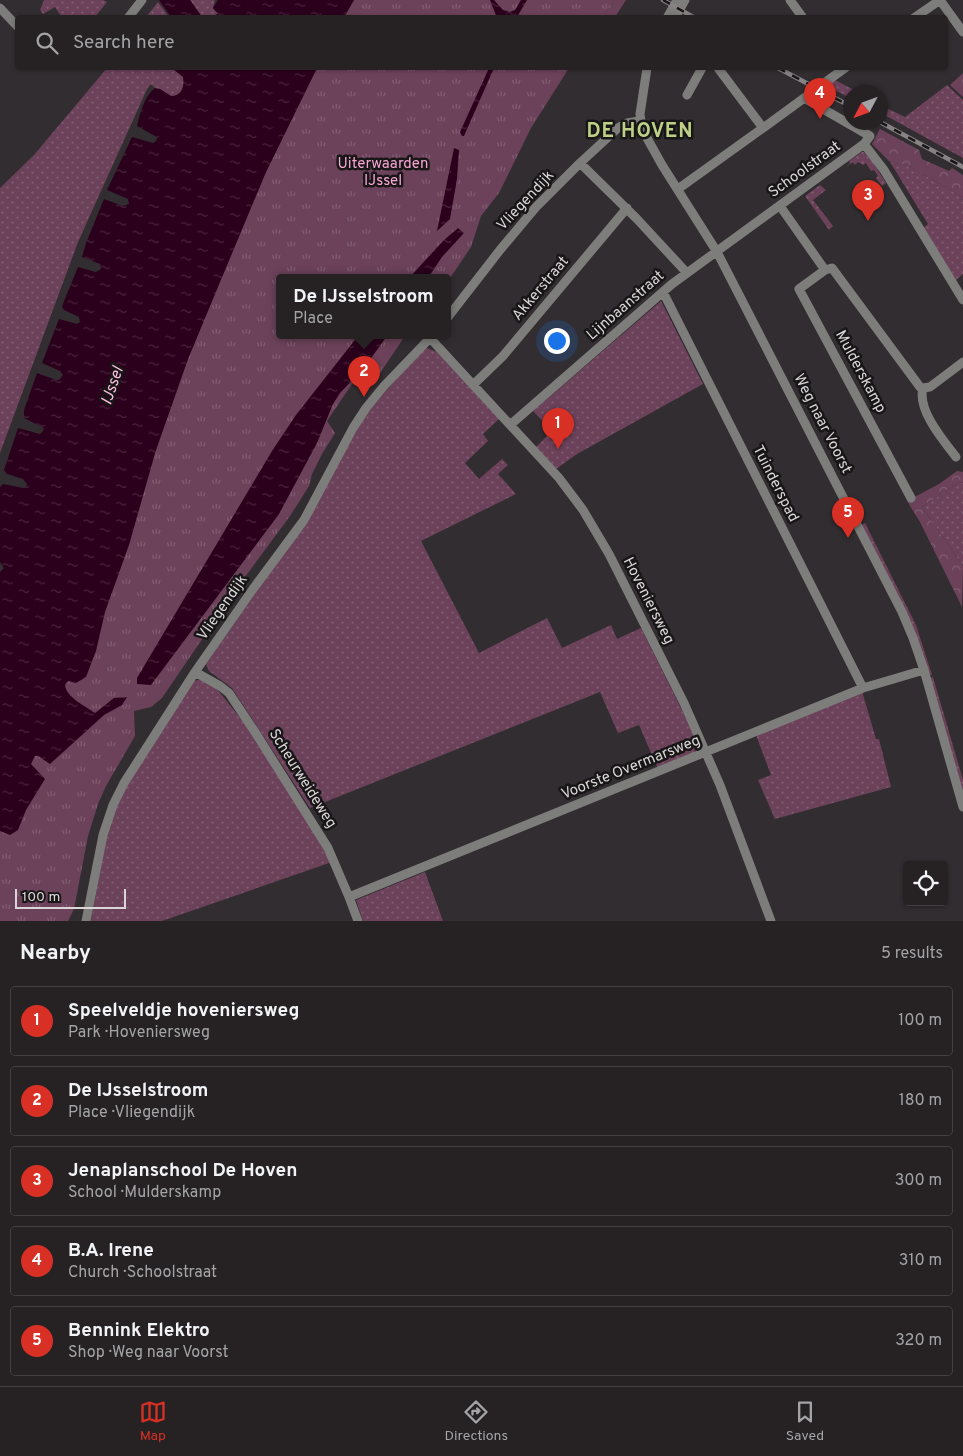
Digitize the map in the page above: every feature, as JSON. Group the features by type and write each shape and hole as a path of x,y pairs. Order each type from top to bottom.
{"street":[{"path":"130,15 142,0"},
{"path":"669,15 677,0"},
{"path":"677,15 685,0"},
{"path":"790,0 801,15"},
{"path":"918,15 937,1 963,32"},
{"path":"0,8 15,23"},
{"path":"639,121 647,70"},
{"path":"687,95 701,70"},
{"path":"678,189 763,128 720,70"},
{"path":"827,81 840,70"},
{"name":"Schoolstraat","path":"717,252 864,144 870,136 807,95 763,128"},
{"name":"Vliegendijk","path":"451,313 526,218 580,163 622,126 639,121"},
{"name":"Weg naar Voorst","path":"639,121 654,152 717,252 902,612 924,670 963,807"},
{"path":"864,144 884,170 963,300"},
{"path":"580,163 627,208 687,273"},
{"path":"780,206 825,270 832,268 918,384 923,388 930,387 963,362"},
{"name":"Akkerstraat","path":"473,384 503,356 627,208"},
{"name":"Lijnbaanstraat","path":"510,424 663,292 717,252"},
{"name":"Mulderskamp","path":"825,270 799,289 911,498"},
{"name":"Tuinderspad","path":"663,292 863,688"},
{"name":"Vliegendijk","path":"86,921 103,835 113,805 152,738 195,672 304,520 353,428 366,408 384,386 429,339"},
{"name":"Hoveniersweg","path":"433,339 568,490 600,538 707,752 771,921"},
{"path":"923,388 921,398 934,427 956,457"},
{"name":"Voorste Overmarsweg","path":"349,896 863,688 924,670"},
{"name":"Scheurweideweg","path":"195,672 220,686 236,704 323,838 337,866 358,921"}],"green space":[{"path":"44,0 103,0 107,2 97,15 60,15 55,7 43,14 40,10"},
{"path":"190,0 215,0 213,8 218,14 201,15"},
{"path":"354,0 614,0 604,15 346,15"},
{"path":"614,0 626,0 616,15 604,15"},
{"path":"158,2 168,15 148,15"},
{"path":"105,70 174,70 183,77 184,84 181,92 173,97 152,85 147,89 78,242 0,453 0,188 34,155"},
{"name":"Uiterwaarden IJssel","path":"316,70 568,70 531,128 499,193 481,216 471,247 451,277 451,274 276,274 276,339 403,339 376,379 363,369 358,375 327,421 335,433 312,474 309,486 290,516 239,585 162,698 151,707 134,711 135,736 106,786 98,804 88,836 74,909 68,921 0,921 0,822 140,465 156,450 188,359 266,172"},
{"path":"963,73 963,97 950,85"},
{"path":"833,79 845,85 843,85 843,94 825,85"},
{"path":"947,85 963,100 963,158 888,117 888,109 905,117"},
{"path":"879,130 882,130 919,150 922,159 949,171 952,168 963,175 963,200 959,195 909,166 890,162 872,144"},
{"path":"862,152 872,161 886,183 882,186 876,178 878,176 874,170 871,171 866,163 863,165 858,162 855,165 853,162 846,167 850,163 849,161"},
{"path":"890,162 909,166 959,195 963,200 963,274 955,281 923,228 928,224"},
{"path":"820,185 826,190 813,200 833,226 829,230 805,196"},
{"path":"661,301 703,384 577,454 556,469 536,447 552,431 533,411"},
{"path":"427,348 437,352 499,419 483,434 488,441 465,463 479,479 502,459 508,465 498,474 516,494 421,541 479,653 547,618 562,648 611,625 617,639 641,628 697,740 694,754 658,769 639,725 618,733 600,692 310,808 232,688 209,671 206,664 301,528 366,414 419,353"},
{"path":"957,471 963,472 963,483 959,482 922,507 963,566 962,607 920,522 907,501 939,484"},
{"path":"959,482 963,483 963,566 922,507"},
{"path":"865,523 916,625 932,675 929,675 921,649 862,525"},
{"path":"933,677 963,780 963,795 930,678"},
{"path":"202,679 213,684 254,735 332,862 162,921 91,921 105,844 113,814 124,788 194,681"},
{"path":"862,691 876,739 879,739 891,787 775,819 758,780 771,775 756,735"},
{"path":"425,872 443,921 363,921 356,900"}],"water":[{"path":"159,0 190,0 201,15 170,15"},
{"path":"218,0 354,0 345,15 215,15 218,14 213,8"},
{"path":"490,0 494,0 503,10 510,12 515,10 521,0 527,0 518,15 496,15"},
{"name":"IJssel","path":"174,70 316,70 266,172 188,359 156,450 129,545 105,612 96,651 86,677 76,683 68,681 65,685 72,697 95,713 114,698 127,697 122,705 104,715 50,764 35,756 31,764 45,779 26,810 18,830 10,835 0,831 0,572 4,568 0,562 0,487 3,484 26,487 27,484 23,479 7,474 4,470 18,428 40,434 43,431 44,428 24,418 24,410 37,373 56,380 59,380 63,375 60,371 42,363 59,319 77,324 80,322 79,317 64,310 62,307 78,267 96,272 101,269 100,264 82,257 104,199 123,206 129,204 128,199 107,190 132,137 153,143 156,141 157,138 155,136 137,126 145,100 155,88 171,96 180,93 183,77"},
{"path":"488,70 493,70 464,136 460,132"},
{"path":"454,148 459,150 457,179 450,219 437,231"},
{"path":"458,228 464,233 442,257 431,274 413,274 443,241"},
{"path":"356,339 385,339 364,368 340,393 333,404 317,443 279,514 151,685 137,684 137,678 272,451 296,415"}],"tunnel":[{"path":"811,93 827,81"}],"railway":[{"path":"663,0 690,15"},
{"path":"782,70 843,102"},
{"path":"888,126 963,167"}],"place":[{"name":"B.A. Irene","path":"820,119"},
{"name":"Jenaplanschool De Hoven","path":"868,221"},
{"name":"De IJsselstroom","path":"364,397"},
{"name":"Speelveldje hoveniersweg","path":"558,449"},
{"name":"Bennink Elektro","path":"848,538"}],"district":[{"name":"DE HOVEN","path":"640,132"}]}
